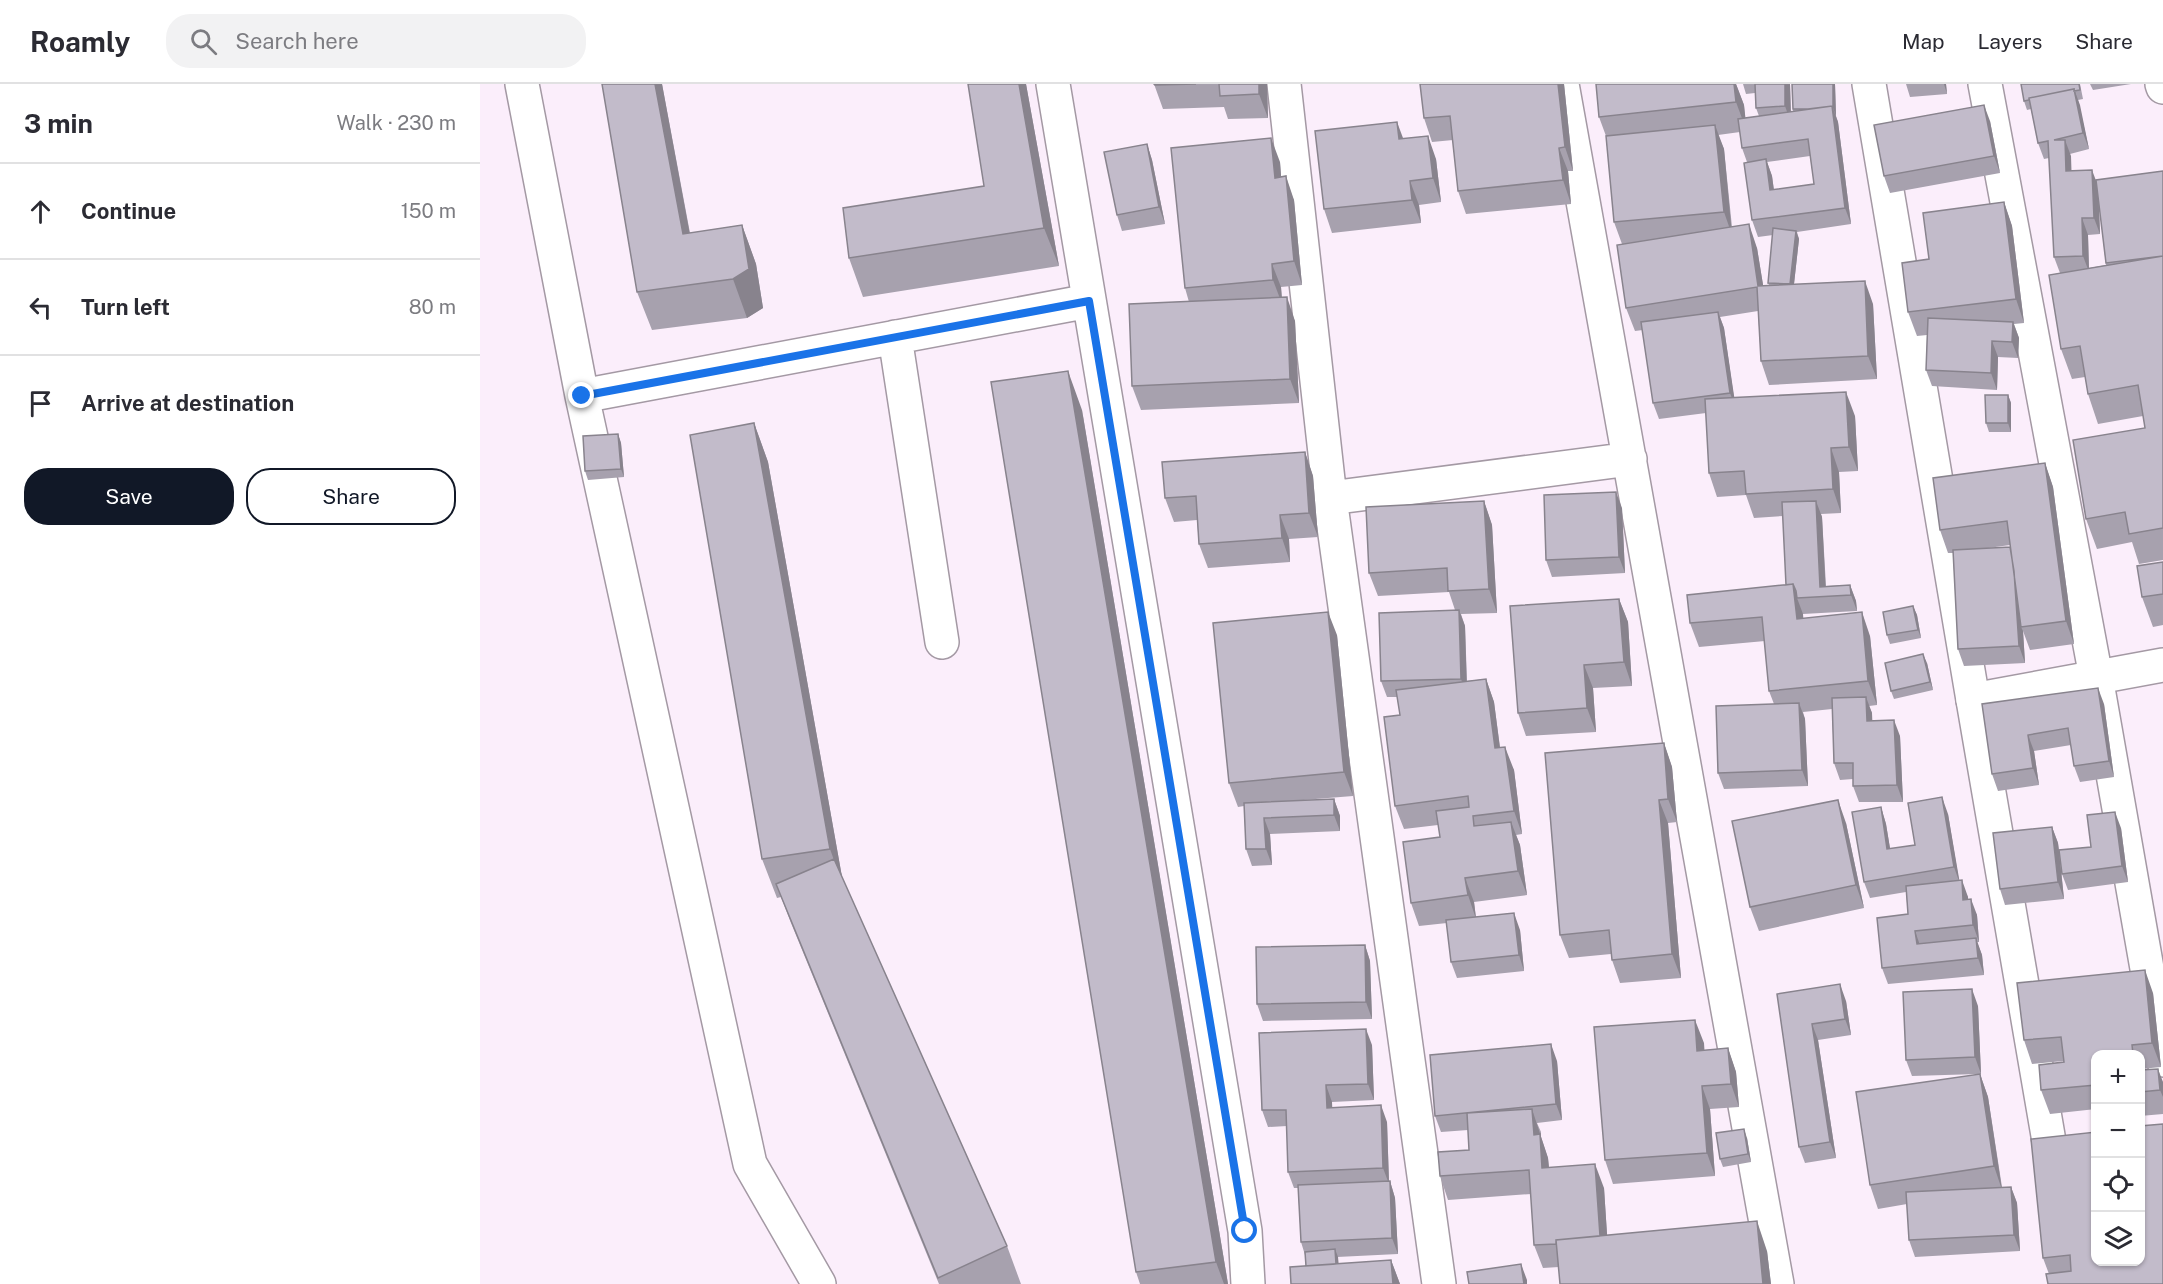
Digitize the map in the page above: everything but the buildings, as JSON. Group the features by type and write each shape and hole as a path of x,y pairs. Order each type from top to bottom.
{"street":[{"path":"522,84 582,396 750,1164 819,1284"},
{"path":"1053,84 1245,1231 1248,1284"},
{"path":"1284,84 1330,498 1439,1284"},
{"path":"1562,84 1777,1284"},
{"path":"1869,84 2061,1214"},
{"path":"1985,84 2096,677 2163,1060"},
{"path":"582,396 1089,301"},
{"path":"895,337 942,642"},
{"path":"1330,498 1630,459"},
{"path":"1973,700 2163,665"}],"route":[{"path":"582,396 1089,301 1245,1231"}]}
